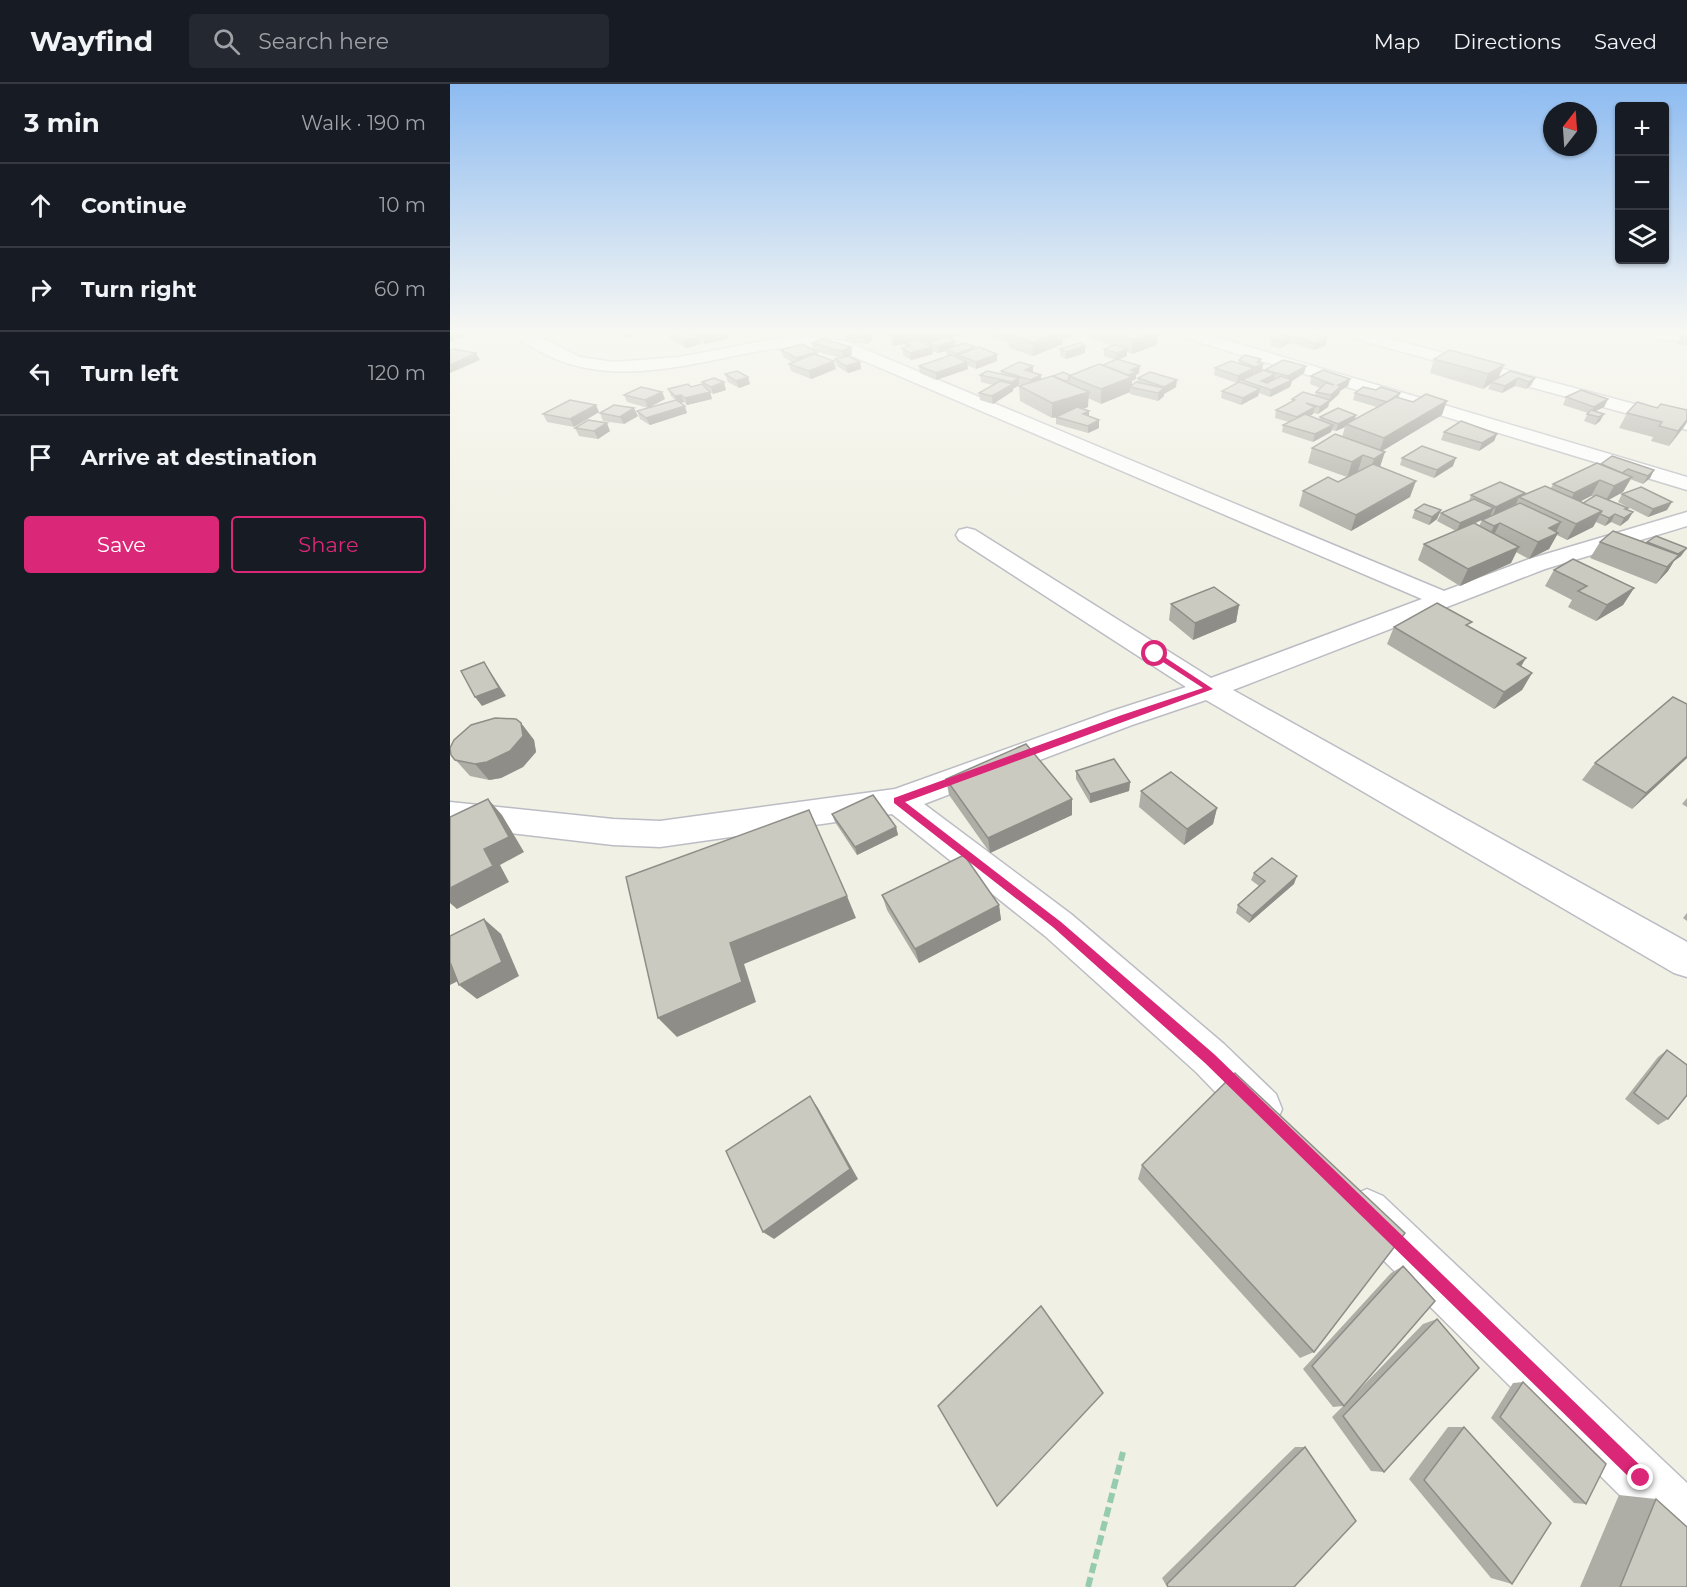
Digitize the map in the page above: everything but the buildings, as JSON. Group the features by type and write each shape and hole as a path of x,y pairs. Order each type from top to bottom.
{"street":[{"path":"977,403 1442,599"},
{"path":"1418,403 1687,484"},
{"path":"1610,403 1687,424"},
{"path":"450,814 613,832 660,834 898,801 1122,718 1209,689 1537,564 1687,519"},
{"path":"1652,531 1677,546"},
{"path":"967,534 1209,689 1687,961"},
{"path":"898,801 1058,925 1209,1058 1285,1132"},
{"path":"1336,1181 1687,1522"}],"path":[{"path":"1088,1587 1123,1452"}],"route":[{"path":"1155,654 1209,689 966,774 898,801 1058,925 1209,1058 1641,1478"}]}
